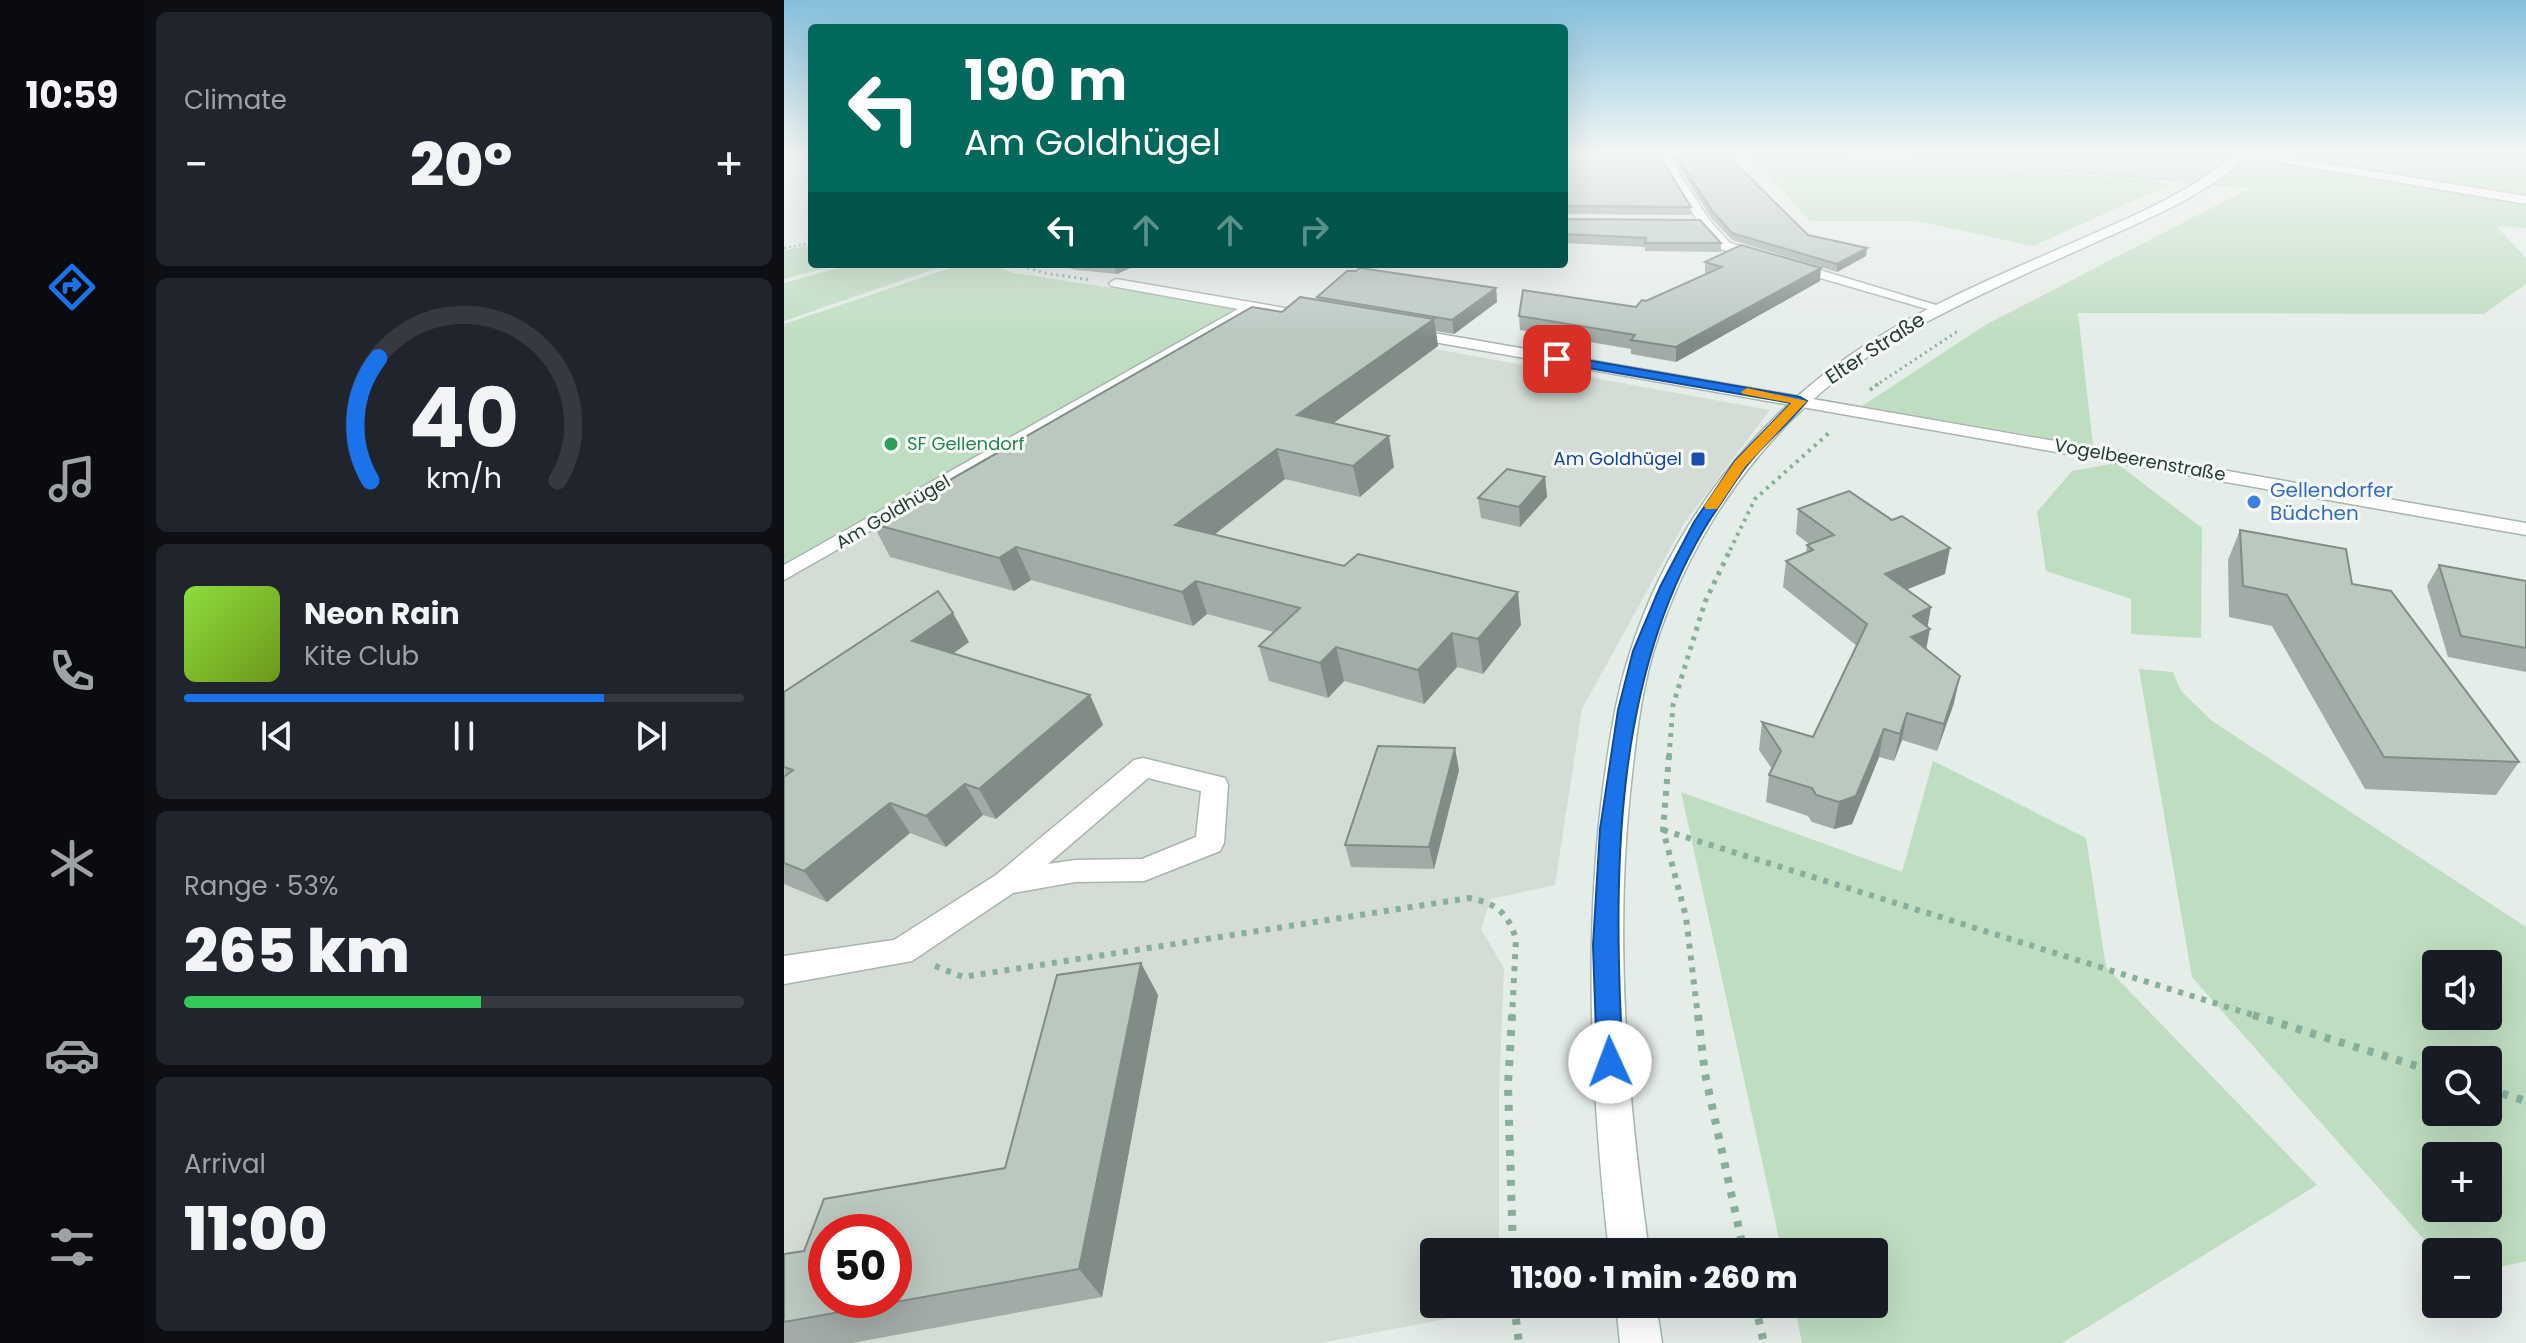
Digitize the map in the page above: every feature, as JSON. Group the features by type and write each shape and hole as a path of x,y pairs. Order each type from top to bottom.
{"street":[{"path":"1699,215 1725,246 1939,308"},
{"name":"Elter Straße","path":"1627,1238 1612,1121 1604,945 1611,829 1628,710 1642,651 1668,587 1701,522 1740,464 1800,401 1831,374 1939,308 2146,215"},
{"path":"1688,222 1704,222"},
{"path":"1116,283 1330,320"},
{"name":"Am Goldhügel","path":"784,574 1252,307"},
{"path":"1393,331 1800,401"},
{"name":"Vogelbeerenstraße","path":"1800,401 2526,529"},
{"path":"784,970 901,952 1006,883 1143,767 1215,785 1210,843 1144,870 1075,871 1006,883"},
{"path":"1638,1318 1641,1343"}],"path":[{"path":"784,248 808,244"},
{"path":"1028,268 1116,283"},
{"path":"1741,1238 1705,1074 1686,917 1663,830 1673,705 1705,602 1755,499 1810,452 1867,391 1962,328"},
{"path":"1663,830 2422,1068"},
{"path":"901,952 963,977 1453,900 1469,898 1489,901 1503,909 1512,921 1516,939 1508,1085 1513,1238"},
{"path":"2502,1093 2526,1101"},
{"path":"1516,1318 1519,1343"},
{"path":"1758,1318 1764,1343"}],"shaded area":[{"path":"1248,315 1770,410 1685,522 1582,709 1555,885 1491,899 1481,929 1504,968 1499,1095 1499,1238 1420,1238 1420,1318 1452,1318 1320,1343 784,1343 784,580"}],"green space":[{"path":"1804,215 2102,215 2033,246 1918,221 1810,221"},
{"path":"2198,215 2526,215 2526,228 2496,226 2526,258 2526,284 2484,314 2078,313 2093,446 1862,406 1987,324"},
{"path":"808,246 808,268 825,268 784,279 784,250"},
{"path":"838,268 938,268 784,321 784,283"},
{"name":"SF Gellendorf","path":"950,268 1000,268 1014,273 1240,308 784,563 784,324"},
{"path":"2116,463 2202,528 2201,638 2131,634 2131,599 2046,571 2037,512 2072,471"},
{"path":"2139,669 2173,672 2181,691 2212,721 2526,927 2526,1261 2502,1267 2502,1238 2423,1238 2192,977"},
{"path":"1933,761 2086,838 2106,967 2317,1185 2062,1343 1802,1343 1797,1318 1888,1318 1888,1238 1779,1238 1681,792 1902,872"}],"building":[{"path":"1715,215 1787,215 1808,235 1867,248 1837,264 1732,233"},
{"path":"1568,219 1700,220 1721,243 1645,243 1646,238 1568,234"},
{"path":"1741,245 1821,268 1676,347 1631,340 1635,335 1519,316 1523,290 1636,307 1642,300 1646,301 1722,267 1705,262"},
{"path":"1360,268 1496,288 1452,320 1317,297 1347,271"},
{"path":"1300,297 1434,319 1297,415 1389,436 1353,466 1277,449 1175,525 1344,566 1358,554 1518,592 1478,639 1452,633 1418,670 1336,647 1320,663 1259,646 1300,608 1196,581 1182,592 1016,547 999,558 873,524 1252,307 1282,312"},
{"path":"1507,469 1545,477 1519,507 1478,498"},
{"path":"1849,491 1892,520 1902,516 1950,548 1885,574 1931,607 1913,616 1930,629 1911,637 1960,676 1944,724 1907,713 1900,734 1884,729 1856,796 1839,802 1816,795 1812,788 1769,775 1781,751 1762,722 1813,737 1867,624 1786,561 1813,550 1807,545 1834,535 1798,509"},
{"path":"2240,530 2346,549 2352,584 2391,591 2519,762 2384,757 2287,595 2243,586"},
{"path":"2439,565 2526,581 2526,648 2461,636"},
{"path":"938,591 953,613 912,641 1090,695 979,789 965,784 926,816 890,803 804,871 784,863 784,777 793,770 784,767 784,692"},
{"path":"1378,746 1455,748 1429,847 1345,845"},
{"path":"1141,963 1079,1269 912,1299 912,1214 818,1214 824,1199 1005,1168 1057,975"},
{"path":"808,1241 808,1318 784,1322 784,1254 804,1251"}],"slow traffic":[{"path":"1712,506 1740,464 1800,401 1747,392"}],"place":[{"name":"SF Gellendorf","path":"891,444"},
{"name":"Am Goldhügel","path":"1698,459"},
{"name":"Gellendorfer Büdchen","path":"2254,502"}],"route":[{"path":"1557,359 1800,401 1740,464 1701,522 1668,587 1642,651 1628,710 1611,829 1604,945 1610,1062"}]}
